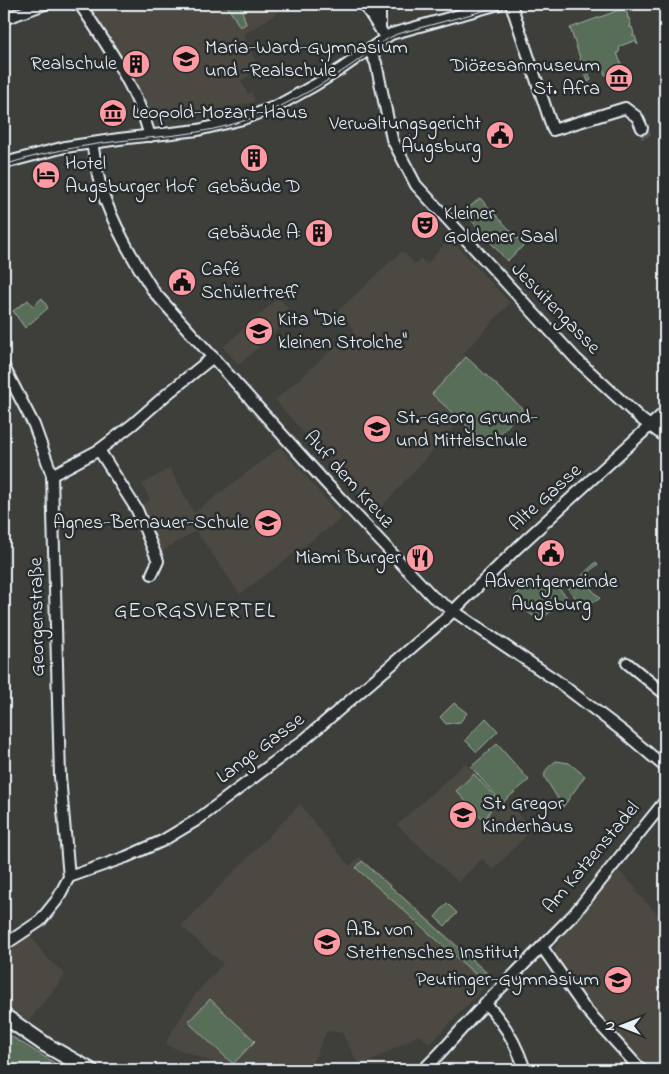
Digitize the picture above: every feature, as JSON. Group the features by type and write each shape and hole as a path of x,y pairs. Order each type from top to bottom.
{"street":[{"path":"77,4 81,6 131,87 150,136"},
{"path":"364,4 383,32"},
{"path":"380,4 383,32"},
{"path":"4,162 92,142 216,126 258,113 341,70 369,49 383,32 404,30 479,6 500,4"},
{"path":"511,4 553,130 625,108 637,117 642,128"},
{"path":"4,19 42,5"},
{"name":"Jesuitengasse","path":"369,49 376,63 392,139 416,185 576,359 665,437"},
{"name":"Auf dem Kreuz","path":"92,142 101,188 110,213 138,267 154,292 367,528 433,597 452,612 557,681 625,733 665,767"},
{"path":"52,475 99,450 213,357"},
{"name":"Georgenstraße","path":"4,367 34,425 52,475 60,777 69,877"},
{"name":"Alte Gasse","path":"452,612 518,547 665,412"},
{"path":"99,450 137,510 158,561 152,574"},
{"name":"Lange Gasse","path":"69,877 156,844 197,820 304,739 452,612"},
{"path":"627,662 665,694"},
{"name":"Am Katzenstadel","path":"423,1070 485,1003 588,899 665,801"},
{"path":"4,945 40,921 56,900 69,877"},
{"path":"542,947 583,1006 641,1070"},
{"path":"485,1003 498,1016 516,1044 526,1070"},
{"path":"4,1016 46,1045 90,1070"}],"shaded area":[{"name":"Maria-Ward-Gymnasium und -Realschule","path":"83,4 292,4 243,35 258,66 248,70 250,76 241,80 248,94 252,92 255,102 159,121 152,118"},
{"path":"450,238 510,303 463,354 523,409 489,446 461,420 375,514 275,400 354,330 338,311 402,251 415,264 420,258 427,264"},
{"name":"Kita \"Die kleinen Strolche\"","path":"279,297 294,315 239,365 223,347"},
{"name":"Agnes-Bernauer-Schule","path":"280,447 342,518 240,594 196,531 161,552 140,505 150,500 142,484 170,468 194,513"},
{"name":"St. Gregor Kinderhaus","path":"465,763 504,806 511,805 532,830 493,870 482,859 458,882 397,825"},
{"name":"A.B. von Stettensches Institut","path":"300,804 349,866 360,857 494,977 430,1044 419,1035 360,1067 342,1033 327,1031 309,1070 245,1070 213,1067 214,1062 166,1045 168,1038 196,993 223,964 181,926"},
{"name":"Peutinger-Gymnasium","path":"619,871 637,889 635,891 665,921 665,1070 644,1070 594,1013 553,956 556,952 554,949 569,927"},
{"path":"30,936 49,960 66,974 29,1021 4,1004 4,955"}],"green space":[{"path":"226,4 240,4 246,24 240,27"},
{"path":"622,9 626,10 627,18 629,18 631,25 629,27 632,27 634,34 632,36 635,36 638,45 634,41 620,46 617,53 622,66 627,67 627,69 605,75 602,66 588,70 591,80 588,82 570,28"},
{"path":"480,198 524,245 507,261 464,212"},
{"path":"42,298 48,308 25,328 13,311 28,300 33,306"},
{"path":"466,357 523,409 489,446 432,394"},
{"path":"596,562 598,564 582,579 600,598 596,601 580,603 568,589"},
{"path":"531,580 541,589 551,580 567,597 540,621 511,600"},
{"path":"454,703 467,713 460,722 446,724 440,717"},
{"path":"486,718 498,731 477,752 465,740"},
{"path":"497,744 529,780 502,803 471,767"},
{"path":"556,761 569,763 585,776 563,807 545,778 546,770"},
{"path":"474,774 498,801 491,808 485,821 456,791"},
{"path":"362,861 490,976 484,982 356,868"},
{"path":"447,903 457,913 445,926 435,917"},
{"path":"210,999 255,1041 233,1064 188,1022"},
{"path":"4,1032 66,1070 4,1070"}],"tunnel":[{"path":"642,128 648,140"}],"tram line":[{"path":"4,165 75,148 197,132 228,126 270,111 310,91 347,68 390,37 509,4"}],"place":[{"name":"Maria-Ward-Gymnasium und -Realschule","path":"186,59"},
{"name":"Realschule","path":"136,64"},
{"name":"Diözesanmuseum St. Afra","path":"619,78"},
{"name":"Leopold-Mozart-Haus","path":"113,113"},
{"name":"Verwaltungsgericht Augsburg","path":"500,135"},
{"name":"Gebäude D","path":"254,158"},
{"name":"Hotel Augsburger Hof","path":"46,175"},
{"name":"Kleiner Goldener Saal","path":"425,225"},
{"name":"Gebäude A:","path":"319,233"},
{"name":"Café Schülertreff","path":"182,282"},
{"name":"Kita \"Die kleinen Strolche\"","path":"259,331"},
{"name":"St.-Georg Grund- und Mittelschule","path":"377,429"},
{"name":"Agnes-Bernauer-Schule","path":"268,523"},
{"name":"Adventgemeinde Augsburg","path":"551,553"},
{"name":"Miami Burger","path":"420,558"},
{"name":"St. Gregor Kinderhaus","path":"463,815"},
{"name":"A.B. von Stettensches Institut","path":"327,942"},
{"name":"Peutinger-Gymnasium","path":"618,980"}],"district":[{"name":"GEORGSVIERTEL","path":"195,612"}]}
